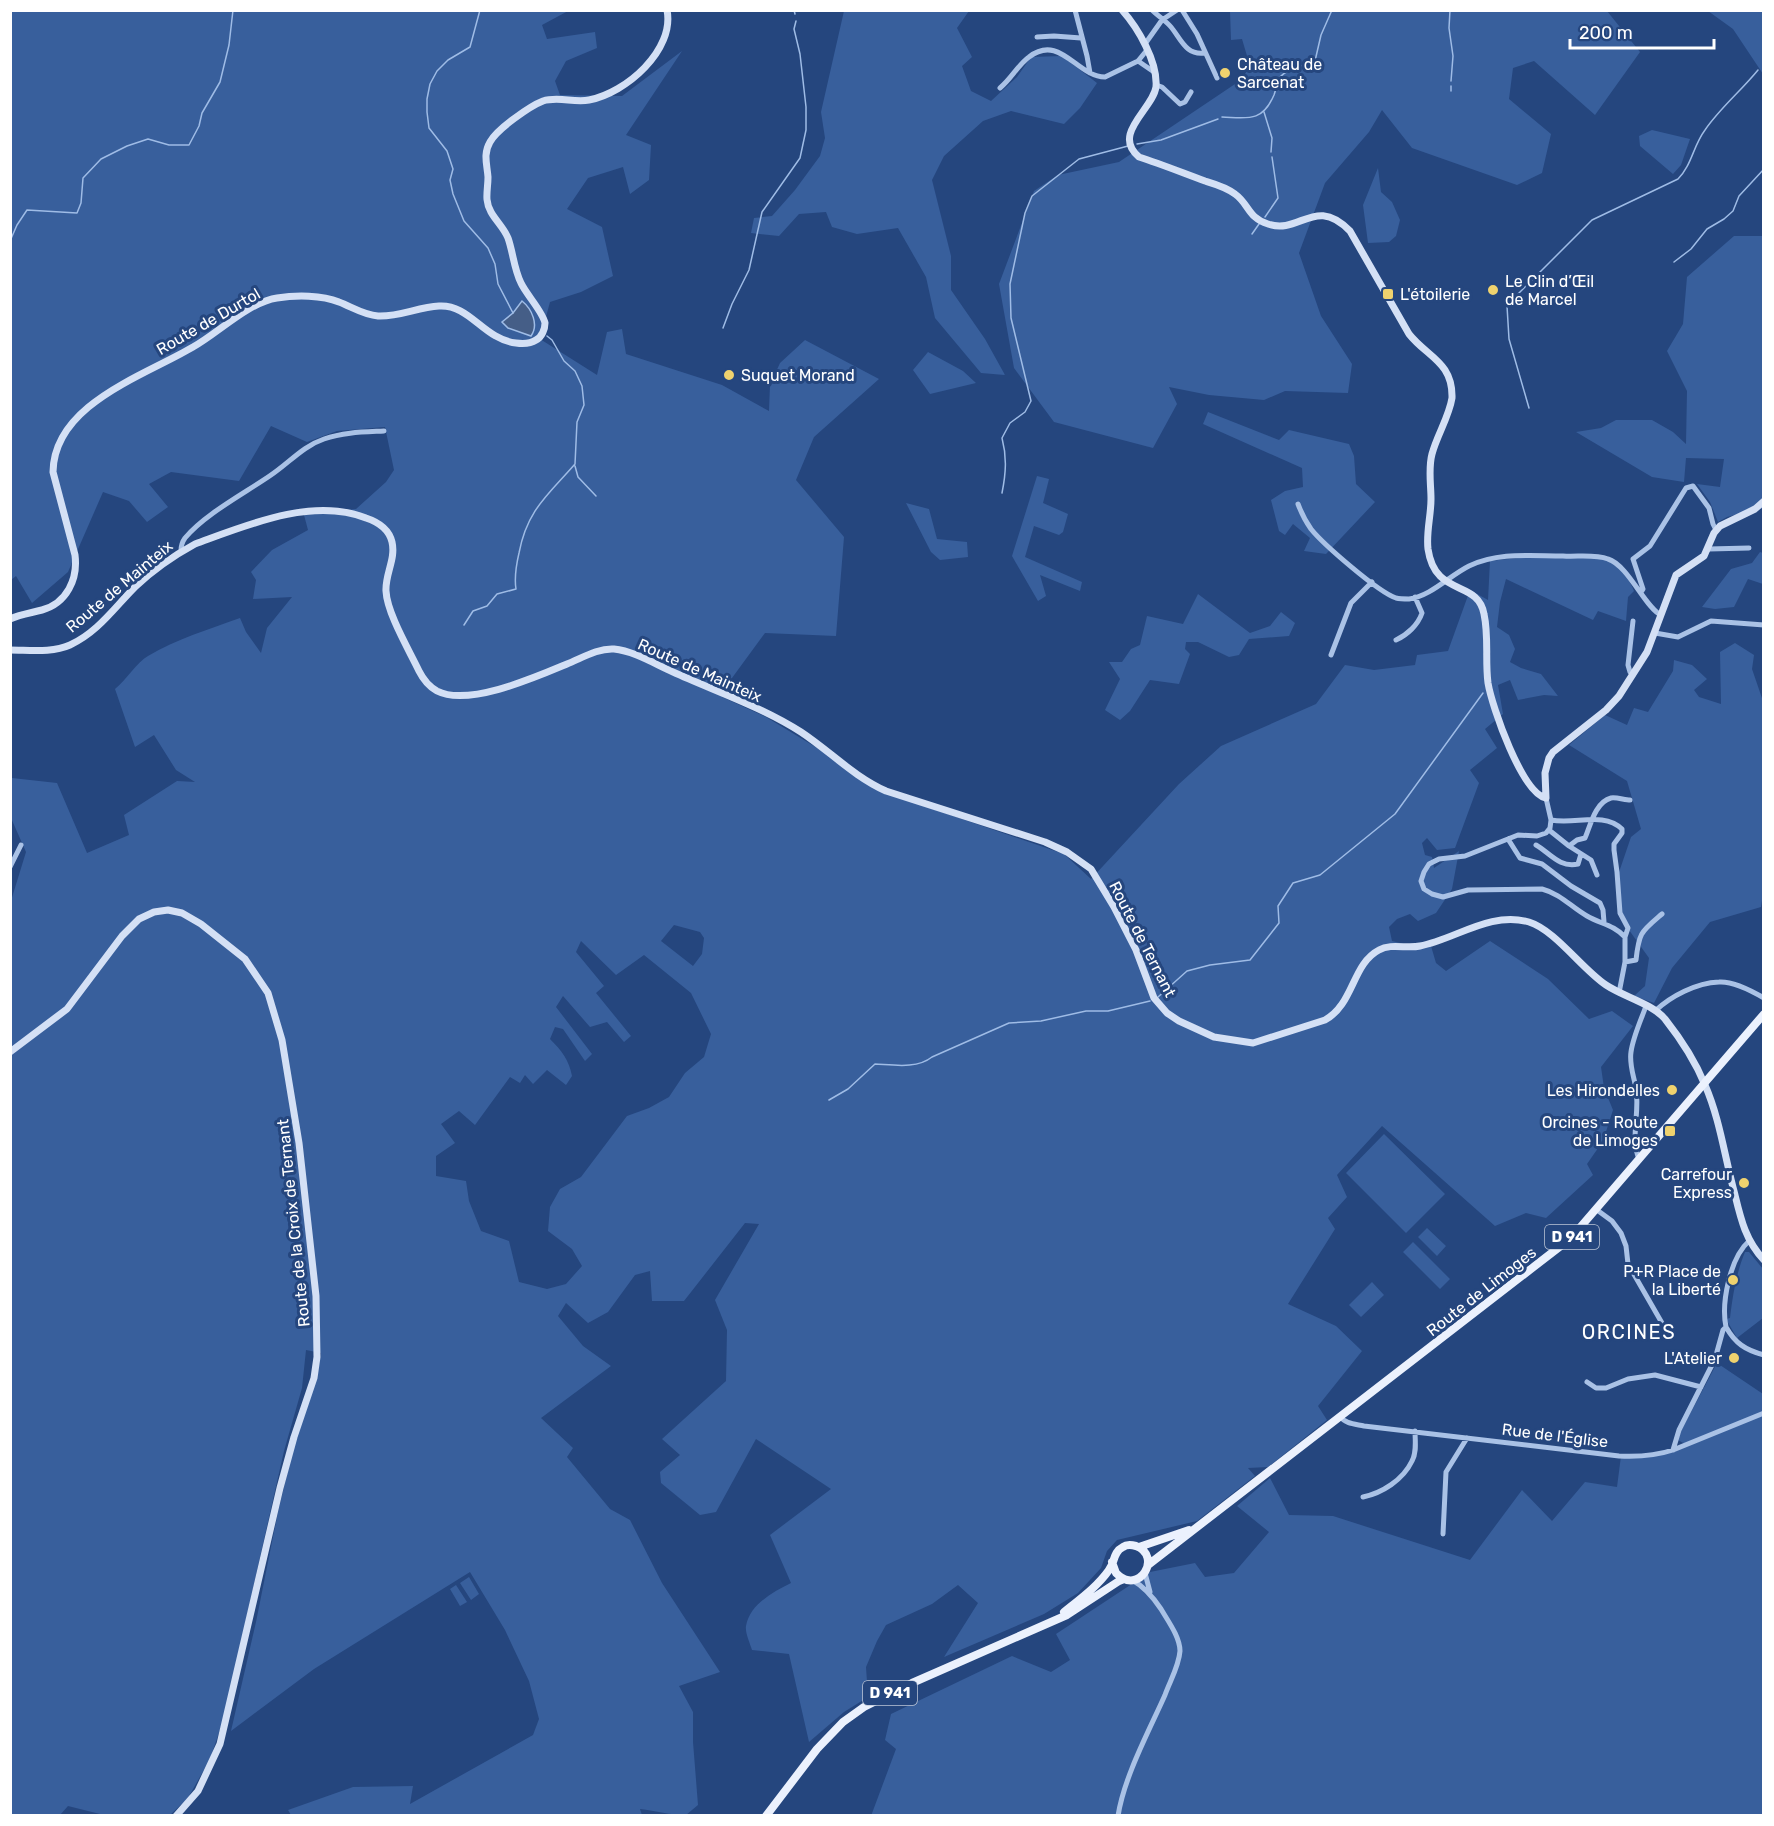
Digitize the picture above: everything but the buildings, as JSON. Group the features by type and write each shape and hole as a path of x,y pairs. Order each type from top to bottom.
{"main road":[{"name":"Route de Limoges","path":"1146,1569 1152,1560 1202,1525 1566,1242 1597,1210 1764,1014"},
{"name":"Route de Limoges","path":"1139,1547 1202,1525"},
{"path":"1134,1545 1139,1547 1146,1555 1146,1569 1139,1578 1128,1580 1116,1573 1112,1562 1114,1556 1122,1547 1134,1545"},
{"name":"D 941","path":"1052,1622 1090,1591 1110,1569 1112,1562"},
{"name":"D 941","path":"766,1815 817,1749 843,1722 864,1707 903,1687 1067,1615 1119,1581 1128,1580"}],"street":[{"name":"Route de Durtol","path":"10,619 52,606 62,599 72,583 76,565 75,555 55,482 53,462 59,444 80,416 117,387 192,348 263,302 287,297 330,299 376,316 402,314 439,306 449,307 468,316 494,337 503,340 529,343 541,336 544,330 544,318 520,282 507,236 487,204 486,149 496,133 542,101 594,99 630,81 666,38 669,28 667,10"},
{"path":"1075,10 1081,38 1088,56 1090,73"},
{"path":"1122,10 1132,21 1146,47 1156,86 1131,132 1130,140 1135,154 1227,189 1242,200 1248,212 1269,225 1282,226 1318,216 1326,216 1341,222 1350,231 1402,324 1414,341 1442,364 1450,380 1451,406 1432,455 1429,474 1431,499 1428,529 1429,552 1434,570 1445,582 1468,592 1481,603 1486,625 1487,677 1493,702 1523,776 1534,791 1546,798"},
{"path":"1152,10 1171,27 1188,49 1194,53 1204,53"},
{"path":"1000,88 1030,56 1044,51 1060,53 1090,73 1105,76 1137,61 1162,20 1177,10"},
{"path":"1182,10 1197,34 1217,78"},
{"path":"1037,37 1081,38"},
{"path":"1137,61 1154,72"},
{"path":"1156,86 1162,87 1180,104 1185,102 1191,92"},
{"path":"181,551 184,539 206,520 272,475 296,453 324,439 358,431 384,431"},
{"path":"1641,592 1643,589 1641,580 1633,559 1646,551 1690,485 1706,502 1716,530"},
{"path":"1549,830 1551,820 1546,798 1545,773 1549,758 1606,710 1619,696 1647,652 1676,575 1704,556 1716,530 1727,521 1755,509 1764,501"},
{"path":"1298,504 1310,528 1338,556 1396,598 1415,597 1445,582 1455,573 1487,559 1518,555 1595,557 1614,561 1655,612 1661,615"},
{"name":"Route de Mainteix","path":"10,650 49,650 70,645 100,624 145,578 181,551 216,536 304,510 344,512 362,516 380,524 390,536 392,557 386,580 387,598 419,671 424,680 438,692 468,695 494,690 518,684 601,650 621,650 772,716 800,732 868,783 886,791 1044,842 1067,852 1090,869"},
{"path":"1708,549 1749,548"},
{"path":"1331,655 1351,603 1372,582"},
{"path":"1396,640 1404,636 1420,619 1422,614 1415,597"},
{"path":"1633,621 1628,666 1633,675"},
{"path":"1655,633 1678,637 1711,621 1764,625"},
{"path":"1569,846 1585,838 1591,819 1604,802 1610,798 1630,800"},
{"path":"1551,820 1611,821 1622,829 1622,833 1614,844 1614,850 1620,913 1628,928 1625,936 1625,962 1619,993"},
{"path":"1549,830 1591,860 1597,875"},
{"path":"1549,830 1537,836 1518,835 1508,838 1465,856 1439,859 1429,864 1421,881 1425,889 1443,897 1468,890 1542,889 1553,892 1590,918 1611,925 1625,936"},
{"path":"1530,859 1537,836"},
{"path":"1508,838 1520,858 1530,859 1548,868 1571,886 1600,903 1604,922"},
{"path":"10,867 21,845"},
{"path":"1536,845 1549,853 1554,860 1568,865 1578,864 1581,854"},
{"name":"Route de Ternant","path":"1090,869 1132,941 1159,1006 1179,1021 1214,1037 1253,1043 1334,1015 1342,1007 1358,973 1378,950 1390,947 1420,946 1467,929 1501,921 1518,921 1539,927 1598,979 1619,993 1655,1011 1669,1025 1705,1084 1744,1232 1764,1260"},
{"name":"Route de la Croix de Ternant","path":"10,1052 67,1009 122,936 139,919 154,912 168,910 182,913 201,924 245,959 268,993 282,1040 301,1155 316,1296 317,1357 314,1378 283,1478 220,1744 198,1791 176,1815"},
{"path":"1625,962 1636,960 1641,932 1662,914"},
{"path":"1655,1011 1688,989 1721,981 1764,998"},
{"path":"1640,1160 1634,1141 1637,1128 1637,1101 1630,1061 1631,1048 1646,1006"},
{"path":"1597,1210 1612,1221 1621,1233 1626,1246 1628,1264 1662,1323"},
{"path":"1749,1241 1742,1247 1731,1274 1724,1319 1726,1327 1736,1342 1745,1349 1764,1354"},
{"path":"1673,1450 1679,1430 1715,1359 1726,1327"},
{"path":"1587,1382 1596,1388 1606,1388 1628,1379 1655,1375 1701,1387"},
{"name":"Rue de l'Église","path":"1340,1416 1343,1420 1357,1425 1621,1456 1651,1456 1673,1450 1764,1413"},
{"path":"1363,1497 1388,1488 1412,1461 1415,1449 1414,1431"},
{"path":"1443,1534 1446,1472 1467,1438"},
{"path":"1146,1569 1152,1596"},
{"path":"1118,1815 1138,1757 1176,1669 1180,1650 1175,1634 1152,1596 1140,1584 1128,1580"}],"shaded area":[{"path":"10,11 568,11 542,25 547,39 595,32 597,48 566,61 555,81 560,95 622,96 682,51 626,135 651,145 649,180 630,194 623,167 588,178 567,209 602,227 613,276 581,292 550,302 540,339 597,375 607,332 622,329 626,354 722,385 769,411 770,385 780,363 805,340 879,379 814,437 796,480 844,537 836,636 765,633 732,678 722,697 766,717 898,797 1064,854 1091,879 1179,784 1221,746 1316,704 1345,665 1374,670 1415,665 1417,655 1448,651 1470,590 1488,600 1490,561 1516,558 1587,557 1611,562 1625,575 1634,591 1628,597 1626,621 1598,611 1593,620 1506,579 1497,627 1509,635 1515,649 1510,662 1541,674 1558,696 1544,695 1518,700 1510,680 1498,685 1503,714 1485,729 1497,748 1470,770 1479,783 1455,848 1437,850 1427,838 1422,843 1425,855 1432,857 1434,868 1459,851 1452,889 1436,913 1418,921 1410,914 1397,919 1389,927 1392,941 1408,945 1431,946 1436,963 1446,971 1490,941 1548,979 1589,1019 1612,1011 1633,1026 1601,1067 1604,1088 1613,1110 1603,1141 1587,1164 1593,1175 1546,1218 1526,1213 1495,1226 1382,1126 1337,1175 1347,1197 1328,1218 1335,1229 1288,1304 1336,1326 1362,1351 1318,1406 1327,1420 1268,1467 1248,1468 1255,1476 1197,1521 1117,1540 1107,1551 1101,1568 1078,1593 1044,1614 944,1657 978,1603 958,1585 932,1604 886,1625 866,1667 868,1697 844,1712 809,1742 789,1654 752,1650 746,1626 748,1618 757,1605 791,1583 770,1535 831,1489 756,1439 716,1512 700,1515 661,1483 660,1472 680,1455 662,1439 726,1381 727,1330 715,1300 759,1224 745,1223 684,1301 652,1301 650,1271 635,1275 608,1312 588,1323 566,1303 558,1316 583,1346 611,1366 541,1418 573,1448 567,1457 610,1509 630,1520 662,1583 720,1672 679,1686 693,1712 698,1805 686,1815 640,1809 642,1815 291,1815 288,1810 353,1787 413,1786 410,1804 533,1735 539,1719 529,1681 505,1630 470,1572 314,1669 231,1731 296,1437 317,1378 321,1353 306,1350 302,1388 284,1451 223,1721 210,1759 188,1798 170,1815 104,1815 68,1806 60,1815 11,1815 10,904 26,852 11,818 11,779 57,783 87,853 129,835 124,815 177,781 195,782 176,770 154,735 135,747 115,689 148,656 182,639 240,618 246,632 261,653 267,628 292,597 253,599 256,580 251,572 272,550 308,530 304,515 356,509 386,482 394,470 385,427 337,431 307,442 271,426 239,481 171,472 149,484 168,507 147,522 129,501 103,492 68,572 32,603 16,576 11,580","holes":["674,925 700,932 704,938 702,954 693,966 661,941","581,941 616,975 644,955 691,993 711,1034 704,1057 685,1073 669,1097 627,1116 581,1177 560,1189 550,1207 548,1231 572,1249 582,1266 566,1284 547,1289 519,1282 509,1241 481,1231 469,1201 466,1181 436,1176 436,1156 455,1143 441,1124 459,1111 475,1125 510,1077 520,1083 525,1075 533,1084 547,1070 566,1085 572,1076 564,1056 550,1039 555,1027 563,1029 585,1061 592,1054 556,1007 563,996 590,1027 607,1022 624,1042 631,1036 596,993 604,986 576,952"]},
{"path":"844,11 969,11 957,28 972,57 962,66 971,91 991,101 1017,77 1031,57 1062,56 1097,83 1080,108 1064,124 1011,111 983,121 944,156 932,180 951,256 951,290 985,339 1005,375 981,373 935,318 926,277 898,228 857,234 832,227 826,212 799,214 779,236 751,233 754,218 772,216 820,156 825,138 821,112"},
{"path":"1230,11 1607,11 1640,52 1595,115 1534,61 1513,68 1509,99 1551,134 1542,173 1517,185 1412,148 1382,110 1369,132 1325,183 1299,253 1321,316 1352,364 1348,393 1285,391 1264,400 1209,395 1169,387 1177,404 1153,448 1054,422 1014,368 999,284 1034,191 1058,175 1119,162 1241,80 1250,66 1242,39 1231,40"},
{"path":"1708,11 1763,11 1763,74 1733,29"},
{"path":"1652,130 1690,139 1681,165 1673,174 1640,146 1639,136"},
{"path":"1378,168 1381,192 1392,202 1400,220 1396,236 1389,242 1368,243 1363,205"},
{"path":"1734,236 1763,236 1763,511 1761,508 1727,517 1718,522 1710,502 1697,484 1720,487 1724,459 1686,458 1684,482 1652,477 1576,432 1601,428 1616,420 1652,420 1673,432 1686,444 1687,391 1667,351 1683,324 1687,277"},
{"path":"522,301 529,308 533,317 534,327 531,336 508,328 502,322"},
{"path":"928,352 963,371 976,383 930,394 913,370"},
{"path":"1208,412 1279,440 1289,430 1349,444 1354,456 1356,484 1375,502 1326,554 1304,551 1310,538 1293,524 1285,535 1279,531 1271,500 1285,491 1303,487 1302,468 1203,424"},
{"path":"1037,476 1049,479 1043,503 1068,514 1063,532 1059,535 1034,526 1025,557 1082,582 1080,591 1040,575 1046,596 1038,601 1012,556"},
{"path":"906,503 929,509 937,539 967,542 968,557 940,560 931,552"},
{"path":"1760,552 1763,553 1763,584 1748,579 1734,607 1715,609 1702,607 1731,569 1752,563"},
{"path":"1198,594 1250,633 1270,626 1281,612 1295,623 1289,636 1249,639 1239,655 1229,657 1198,642 1186,642 1185,649 1190,654 1179,684 1150,680 1130,711 1120,720 1105,710 1120,679 1109,662 1122,662 1131,649 1140,645 1147,616 1183,624"},
{"path":"1735,643 1754,655 1752,669 1764,704 1764,887 1761,907 1710,922 1672,968 1654,1003 1634,996 1645,986 1649,958 1619,916 1617,878 1631,837 1641,829 1627,781 1569,745 1605,715 1627,725 1634,708 1648,712 1673,671 1674,660 1692,665 1707,679 1694,690 1699,697 1721,704 1720,652"},
{"path":"1384,1134 1445,1194 1406,1233 1346,1173"},
{"path":"1427,1228 1446,1246 1437,1256 1418,1237"},
{"path":"1413,1242 1450,1279 1440,1289 1403,1252"},
{"path":"1745,1252 1749,1252 1763,1269 1763,1318 1737,1338 1726,1319 1730,1318 1735,1284"},
{"path":"1372,1282 1384,1295 1361,1317 1349,1305"},
{"path":"1717,1363 1763,1394 1762,1413 1685,1444 1678,1440 1681,1431"},
{"path":"1763,1413 1763,1815 871,1816 896,1749 885,1740 891,1714 1012,1656 1051,1672 1070,1660 1056,1634 1150,1572 1195,1563 1205,1577 1234,1573 1269,1532 1237,1506 1270,1478 1289,1515 1333,1516 1470,1560 1522,1490 1552,1521 1585,1482 1617,1487 1621,1456 1660,1455"},
{"path":"469,1577 479,1594 471,1600 460,1583"},
{"path":"456,1585 467,1602 460,1606 450,1589"}],"waterway":[{"path":"10,241 27,210 77,213 81,203 83,178 101,159 148,139 169,145 189,145 199,126 202,113 220,82 229,45 233,10"},
{"path":"480,10 470,47 448,60 437,71 430,84 427,112 429,128 447,151 453,169 450,180 453,194 464,221 488,248 495,264 498,284 513,313"},
{"path":"794,10 795,14"},
{"path":"1222,117 1246,118 1259,115 1269,104 1283,74 1315,61 1321,35 1332,10"},
{"path":"1450,10 1449,28 1453,56 1451,81"},
{"path":"723,328 749,270 762,212 800,158 806,130 806,107 800,54 794,29 796,21"},
{"path":"1511,301 1592,220 1678,179 1683,174 1701,136 1711,122 1758,70"},
{"path":"1451,86 1451,91"},
{"path":"1264,112 1272,138 1271,152"},
{"path":"1137,144 1161,140 1218,119"},
{"path":"1002,493 1005,465 1002,438 1010,423 1025,412 1031,401 1011,318 1010,284 1025,213 1032,196 1079,159 1128,146"},
{"path":"1265,217 1278,198 1272,157"},
{"path":"1674,262 1691,249 1707,229 1733,211 1739,196 1764,169"},
{"path":"1252,234 1259,224"},
{"path":"1507,306 1509,339 1529,408"},
{"path":"464,625 473,611 487,606 497,594 516,589 517,562 527,525 540,504 575,464 577,422 584,405 582,386 575,371 564,361 552,340 547,336"},
{"path":"575,466 578,477 596,496"},
{"path":"1158,997 1187,971 1210,965 1250,960 1279,923 1278,906 1293,883 1320,875 1395,814 1483,693"},
{"path":"829,1100 848,1089 875,1064 905,1065 926,1061 1009,1023 1041,1021 1086,1011 1108,1011 1150,1001"}],"place":[{"name":"Château de Sarcenat","path":"1225,73"},
{"name":"Le Clin d’Œil de Marcel","path":"1493,290"},
{"name":"L'étoilerie","path":"1388,294"},
{"name":"Suquet Morand","path":"729,375"},
{"name":"Les Hirondelles","path":"1672,1090"},
{"name":"Orcines - Route de Limoges","path":"1670,1131"},
{"name":"Carrefour Express","path":"1744,1183"},
{"name":"P+R Place de la Liberté","path":"1733,1280"},
{"name":"L'Atelier","path":"1734,1358"}],"district":[{"name":"ORCINES","path":"1629,1332"}]}
